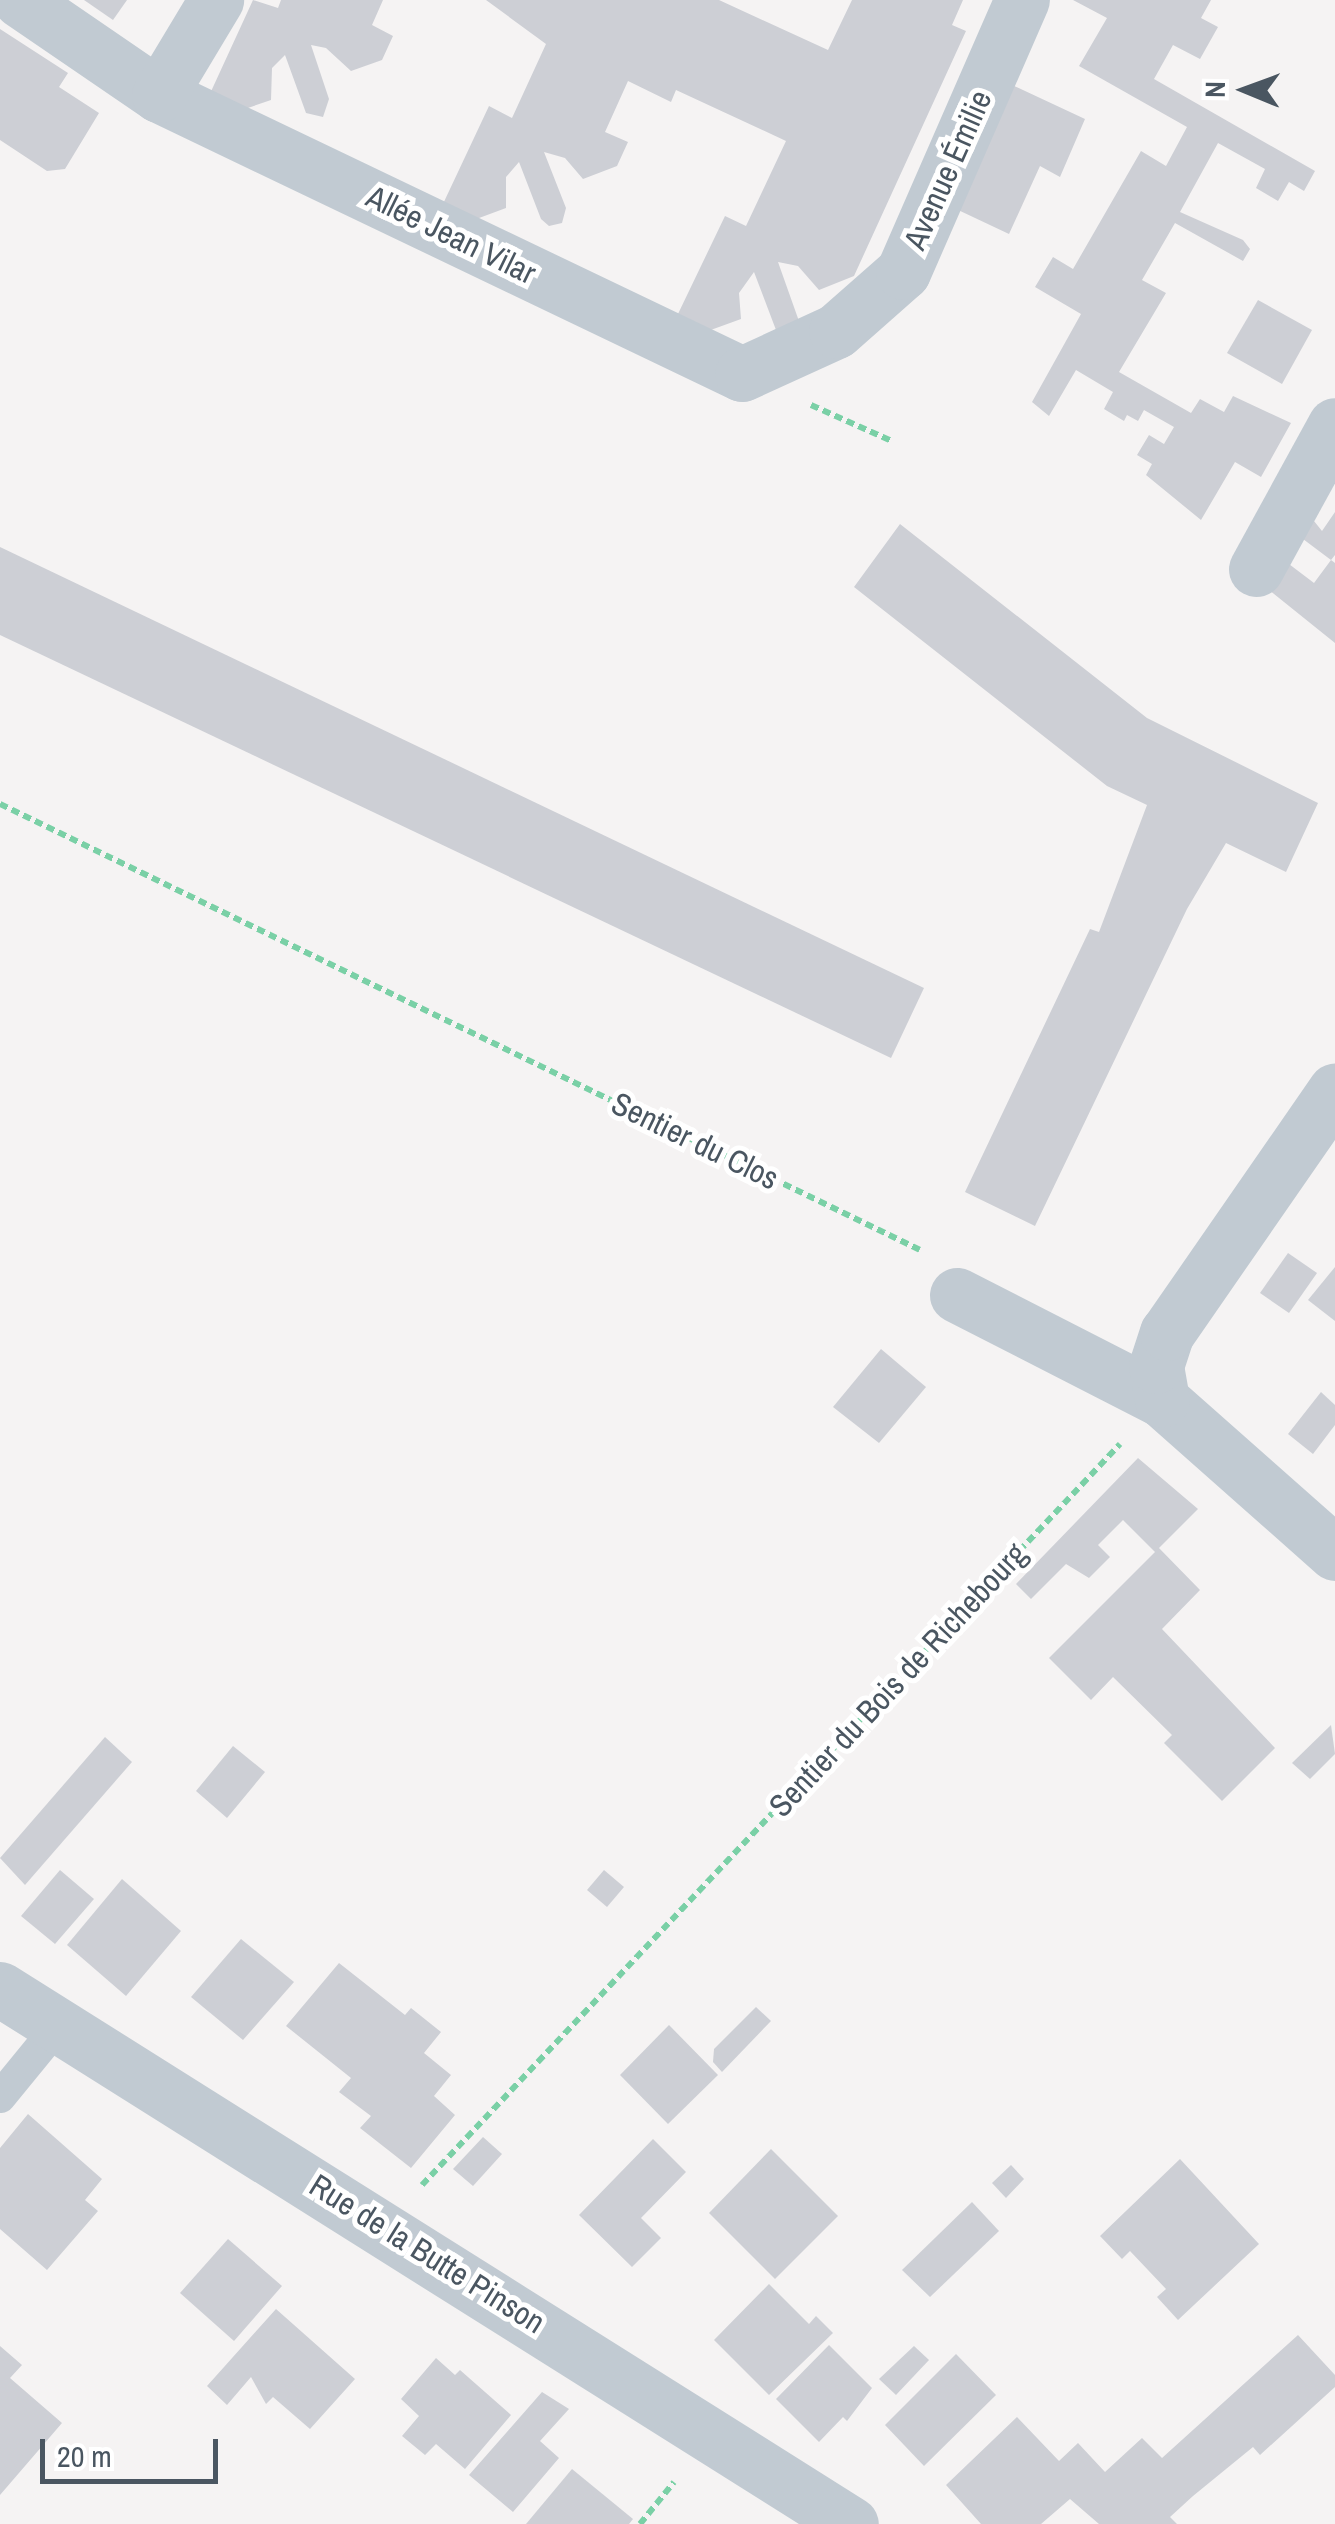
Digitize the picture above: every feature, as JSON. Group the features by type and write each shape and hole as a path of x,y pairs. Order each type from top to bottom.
{"street":[{"name":"Allée Jean Vilar","path":"20,0 160,95 742,374"},
{"path":"160,95 216,0"},
{"name":"Avenue Émilie","path":"742,374 836,332 903,272 1022,0"},
{"path":"1256,569 1335,426"},
{"path":"1162,1400 1156,1366 1168,1333 1335,1090"},
{"path":"957,1295 1162,1400 1335,1554"},
{"name":"Rue de la Butte Pinson","path":"0,1989 384,2225 851,2524"}],"lane":[{"path":"0,2097 58,2025"}],"path":[{"name":"Sentier du Clos","path":"0,804 940,1260 957,1295"},
{"name":"Sentier du Bois de Richebourg","path":"384,2225 1162,1400"}],"building":[{"path":"84,0 127,0 113,20"},
{"path":"253,0 278,8 281,0 383,0 372,25 393,36 382,60 351,71 326,48 311,45 329,99 323,117 306,113 285,55 272,68 271,100 236,112 208,98"},
{"path":"486,0 719,0 828,50 852,0 963,0 952,25 966,31 854,276 819,290 798,266 778,262 800,324 776,330 754,272 739,293 741,319 708,331 677,316 725,216 746,226 786,141 676,90 671,102 628,81 605,132 628,142 617,166 583,179 565,158 544,152 566,208 562,223 549,226 541,219 519,162 506,177 506,208 471,221 442,206 489,106 512,118 546,44"},
{"path":"1073,0 1211,0 1201,18 1218,27 1200,59 1173,45 1154,79 1315,171 1304,191 1289,182 1278,201 1256,188 1265,169 1218,143 1180,212 1243,240 1250,249 1243,261 1175,223 1142,280 1166,293 1119,372 1191,413 1200,399 1224,412 1233,396 1291,423 1261,477 1235,462 1201,520 1146,475 1152,464 1137,455 1149,435 1164,444 1174,427 1144,410 1138,421 1127,415 1124,421 1104,409 1113,392 1076,370 1049,416 1032,402 1081,314 1035,287 1053,257 1073,269 1141,151 1166,166 1187,127 1079,66 1107,18"},
{"path":"0,29 68,73 59,87 99,113 65,169 47,171 0,140"},
{"path":"1012,85 1085,119 1060,177 1040,166 1009,234 956,209"},
{"path":"1258,300 1312,330 1282,384 1227,353"},
{"path":"1335,512 1335,555 1331,560 1299,536 1310,516 1322,531"},
{"path":"900,524 1147,718 1318,803 1286,872 1226,843 1187,909 1035,1226 965,1192 1090,929 1099,932 1147,805 1107,786 854,587"},
{"path":"0,547 924,988 891,1058 0,635"},
{"path":"1331,560 1335,563 1335,643 1269,590 1285,561 1314,583"},
{"path":"1288,1253 1317,1273 1289,1313 1260,1293"},
{"path":"1335,1267 1335,1321 1308,1300"},
{"path":"881,1349 926,1387 879,1443 833,1407"},
{"path":"1321,1392 1335,1405 1335,1425 1313,1454 1288,1434"},
{"path":"1138,1458 1198,1509 1159,1548 1200,1590 1162,1629 1275,1748 1222,1801 1164,1743 1172,1735 1113,1677 1091,1700 1049,1658 1155,1552 1123,1520 1098,1545 1110,1557 1089,1578 1066,1564 1031,1599 1016,1584"},
{"path":"1331,1725 1335,1754 1310,1779 1292,1763"},
{"path":"105,1737 132,1762 25,1885 0,1858"},
{"path":"233,1746 265,1772 227,1818 196,1791"},
{"path":"60,1870 94,1899 55,1944 21,1916"},
{"path":"604,1870 624,1887 607,1907 587,1890"},
{"path":"122,1879 181,1931 126,1996 67,1945"},
{"path":"241,1939 294,1982 243,2040 191,1997"},
{"path":"339,1963 405,2015 411,2008 441,2032 424,2053 451,2075 434,2096 455,2115 411,2168 360,2128 371,2116 339,2092 351,2078 286,2026"},
{"path":"756,2007 771,2021 722,2072 713,2062 714,2049"},
{"path":"669,2025 718,2075 668,2124 620,2075"},
{"path":"28,2114 102,2179 85,2200 98,2211 47,2270 0,2229 0,2148"},
{"path":"483,2137 502,2154 473,2186 453,2169"},
{"path":"653,2139 686,2172 641,2218 661,2238 632,2267 579,2215"},
{"path":"771,2149 838,2216 775,2279 709,2213"},
{"path":"1180,2159 1259,2244 1178,2320 1157,2297 1166,2289 1130,2251 1122,2259 1100,2236"},
{"path":"1011,2165 1024,2179 1006,2198 992,2183"},
{"path":"972,2202 999,2231 930,2297 902,2270"},
{"path":"228,2239 282,2286 234,2341 180,2293"},
{"path":"769,2284 809,2324 816,2316 833,2333 769,2395 714,2340"},
{"path":"276,2309 355,2379 310,2429 273,2397 266,2404 251,2377 227,2405 207,2386"},
{"path":"1298,2335 1335,2375 1335,2387 1260,2455 1253,2447 1193,2496 1170,2517 1177,2524 1099,2524 1070,2499 1041,2524 981,2524 946,2485 1017,2417 1059,2461 1078,2443 1105,2472 1142,2438 1162,2458"},
{"path":"829,2345 872,2388 847,2421 843,2417 819,2442 776,2399"},
{"path":"0,2346 22,2365 10,2378 62,2423 0,2495"},
{"path":"914,2346 929,2360 896,2395 879,2379"},
{"path":"956,2354 996,2395 924,2466 885,2425"},
{"path":"436,2358 455,2375 460,2370 511,2415 465,2469 436,2444 425,2455 402,2436 419,2416 401,2399"},
{"path":"542,2392 569,2409 540,2441 559,2458 513,2512 469,2475"},
{"path":"572,2469 633,2519 629,2524 526,2524"}]}
